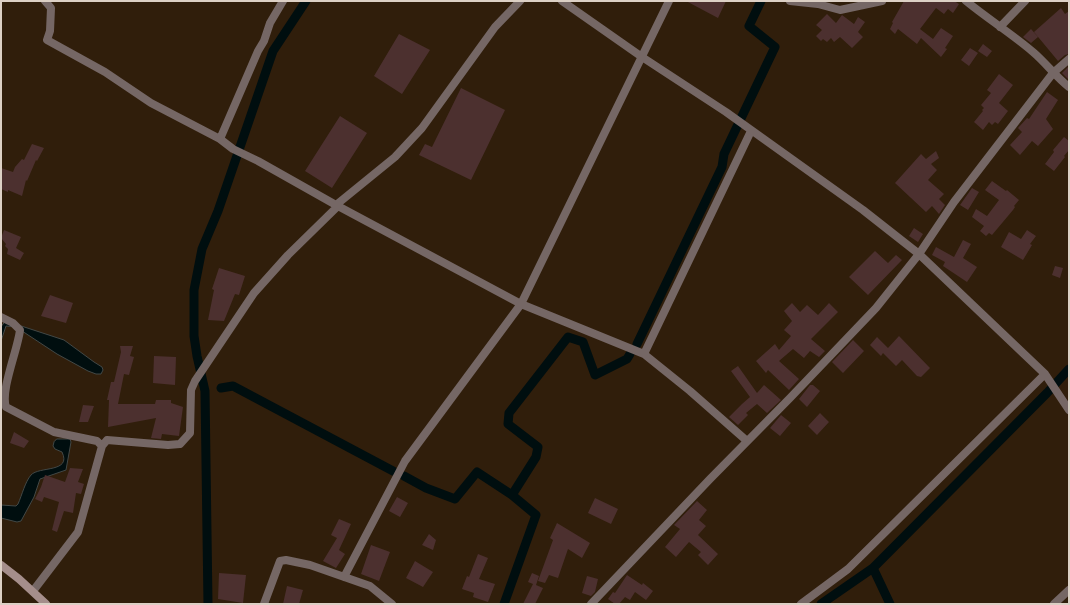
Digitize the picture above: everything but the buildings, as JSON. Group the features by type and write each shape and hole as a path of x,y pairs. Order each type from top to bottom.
{"main road":[{"path":"1,565 33,591 46,604"}],"street":[{"path":"45,1 51,8 50,32 47,40 105,72 151,103 220,139 248,158 258,161 337,206 521,304 644,354 748,441"},
{"path":"220,139 258,51 264,41 270,23 284,1"},
{"path":"33,591 78,532 102,446 107,440 168,445 180,444 190,432 191,390 254,293 288,255 337,206 395,157 422,128 495,27 520,1"},
{"path":"562,1 642,57 726,112 863,210 919,254 1047,376 1069,410"},
{"path":"344,577 405,461 521,304 669,1"},
{"path":"790,1 818,4 840,10 882,1"},
{"path":"966,1 1034,53 1069,87"},
{"path":"1000,27 1025,1"},
{"path":"591,604 876,308 919,254 954,202 1053,73 1069,59"},
{"path":"644,354 748,128"},
{"path":"1,317 13,323 20,330 2,398 6,407 54,432 97,441 102,446"},
{"path":"801,604 848,569 1047,376"},
{"path":"264,604 280,561 286,560 370,586 392,604"},
{"path":"1054,604 1069,590"}],"shaded area":[{"path":"6,321 64,340 102,367 103,370 101,374 88,371 57,354 16,327 6,326 1,341 1,327"},
{"path":"57,439 70,439 71,442 66,470 40,479 34,497 21,521 17,522 1,518 1,505 16,506 18,504 25,485 31,475 35,472 59,466 62,463 64,459 62,452 55,449 53,446"}],"waterway":[{"path":"208,604 205,391 194,336 194,290 202,249 218,211 273,51 306,1"},
{"path":"637,344 722,167 724,154 775,47 749,26 761,1"},
{"path":"512,495 536,457 538,447 508,424 509,413 568,337 583,342 595,375 627,359 630,354"},
{"path":"890,604 873,568 1069,369"},
{"path":"221,388 233,386 393,471"},
{"path":"404,476 426,488 455,499 477,472 512,495 536,515 504,604"},
{"path":"821,604 873,568"}]}
